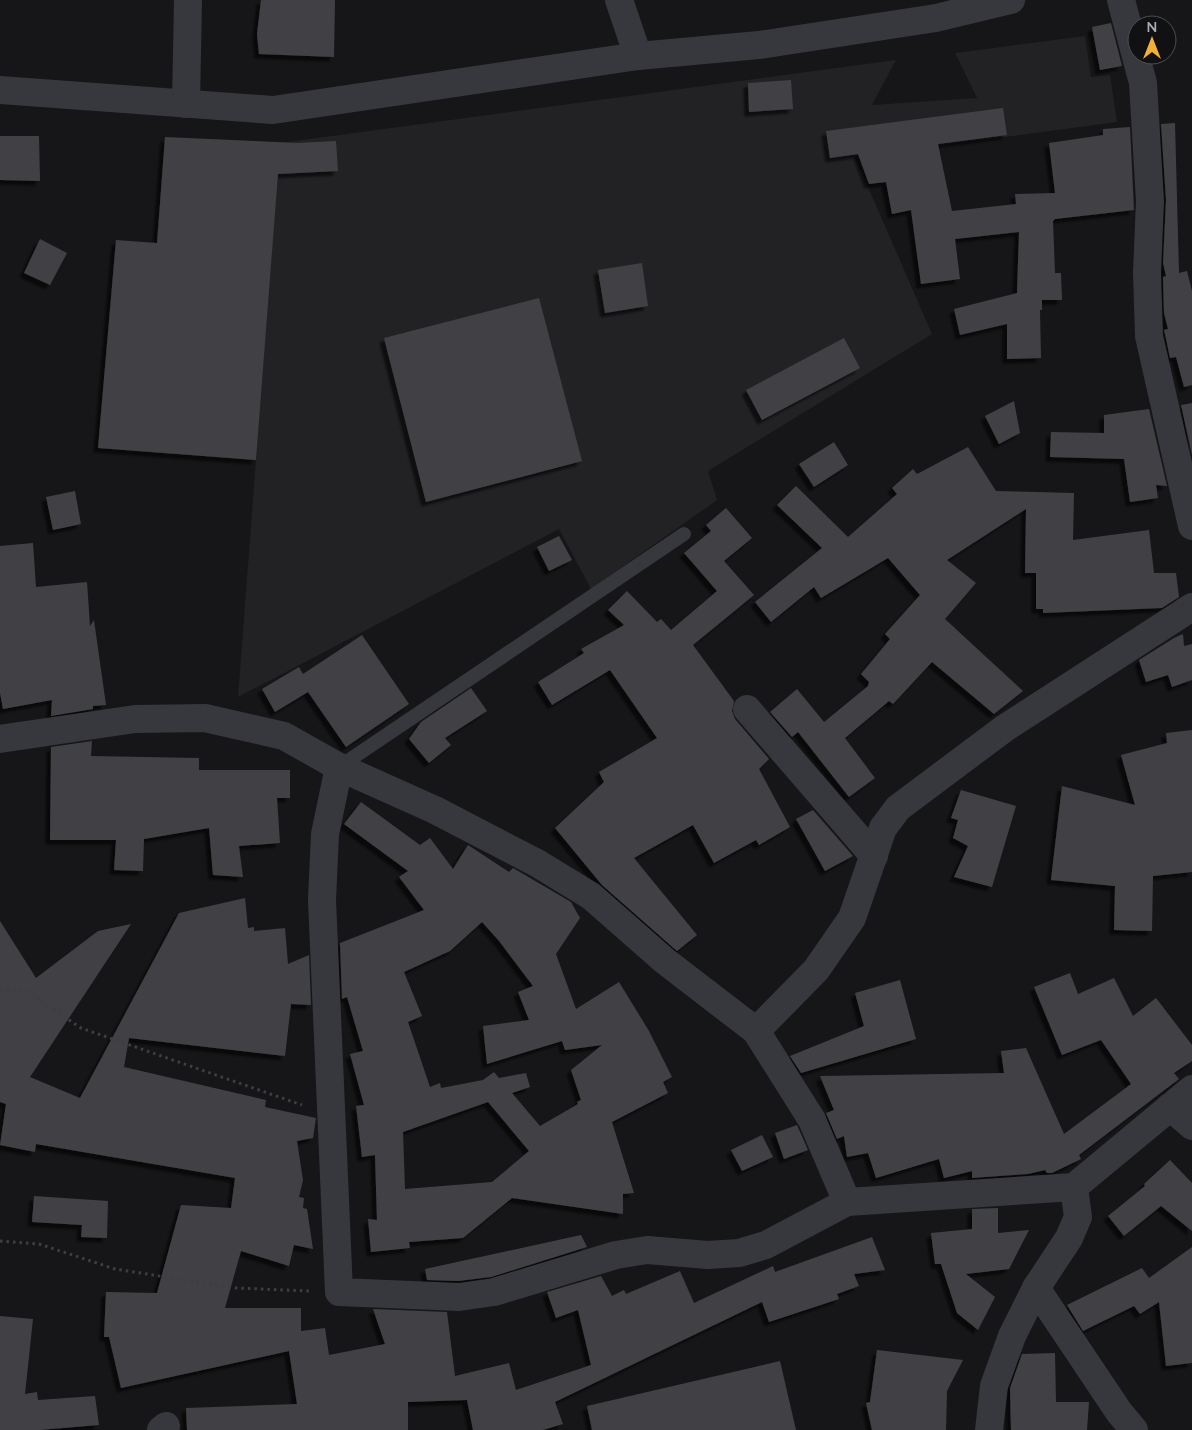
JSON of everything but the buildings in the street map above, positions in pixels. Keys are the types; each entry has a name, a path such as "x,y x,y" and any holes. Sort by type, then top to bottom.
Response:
{"street":[{"path":"186,104 188,0"},
{"path":"619,0 638,56"},
{"path":"0,90 273,110 638,56 759,45 936,9 1011,0"},
{"path":"1121,0 1143,83 1150,201 1147,273 1149,336 1192,526"},
{"path":"756,1031 816,970 852,918 884,828 898,808 1005,728 1192,607"},
{"path":"747,709 874,856"},
{"path":"0,739 134,719 205,718 284,736 339,768 436,810 537,863 591,896 665,961 756,1031 812,1120 847,1202"},
{"path":"339,768 325,834 322,900 339,1292 459,1297 494,1292 616,1255 647,1250 708,1255 739,1253 766,1245 847,1202 1074,1188 1192,1089"},
{"path":"1170,1107 1192,1126"},
{"path":"989,1430 994,1386 1012,1336 1036,1288 1069,1238 1078,1218 1074,1188"},
{"path":"1036,1288 1119,1412 1134,1430"}],"lane":[{"path":"339,768 684,534"}],"path":[{"path":"0,990 25,990 81,1028 330,1115"},
{"path":"0,1240 39,1244 115,1269 236,1288 339,1292"}],"shaded area":[{"path":"1085,36 1091,77 1110,75 1117,122 855,157 932,334 708,471 717,500 591,589 559,529 238,697 280,143 896,60 872,105 977,98 955,53"}]}
